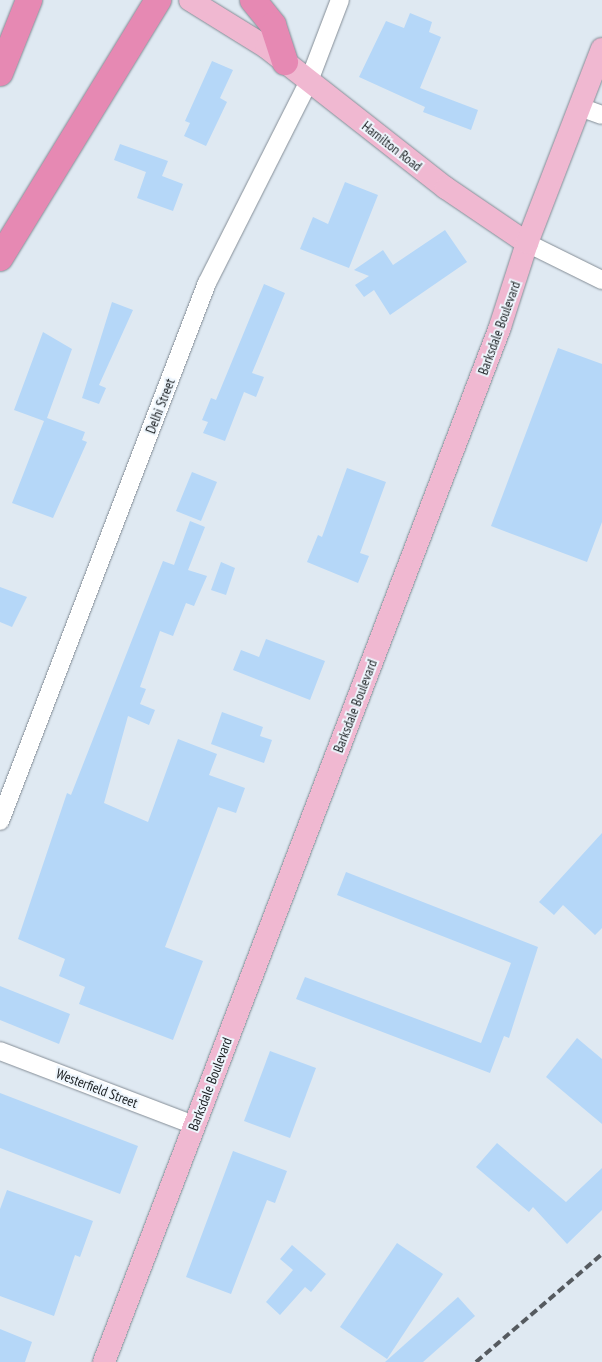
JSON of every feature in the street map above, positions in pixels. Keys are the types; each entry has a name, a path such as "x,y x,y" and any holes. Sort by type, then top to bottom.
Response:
{"highway":[{"path":"0,258 158,0"},
{"path":"253,0 273,25 285,62"},
{"path":"0,73 28,2"}],"main road":[{"name":"Hamilton Road","path":"190,0 285,62 446,188 527,243"},
{"name":"Barksdale Boulevard","path":"104,1362 500,327 527,243 602,49"}],"street":[{"name":"Delhi Street","path":"0,821 220,252 309,81 340,0"},
{"path":"580,106 602,115"},
{"name":"Hamilton Road","path":"527,243 602,280"},
{"name":"Westerfield Street","path":"0,1052 194,1125"}],"building":[{"path":"410,13 432,22 429,32 441,37 420,88 478,110 471,130 423,112 425,107 359,77 386,21 404,28"},
{"path":"212,61 233,70 220,98 227,102 206,146 184,136 190,123 185,121"},
{"path":"120,144 168,161 162,176 183,184 173,211 137,198 146,172 114,160"},
{"path":"345,182 378,195 349,268 300,249 313,217 328,224"},
{"path":"445,230 467,262 390,315 374,290 364,297 355,285 369,276 354,270 383,250 393,265"},
{"path":"264,284 285,293 252,373 264,377 256,397 244,392 225,441 203,433 208,422 202,420 211,398 216,400"},
{"path":"112,302 133,310 99,385 106,388 99,404 82,398"},
{"path":"43,332 72,349 47,418 85,432 82,440 87,442 53,518 12,503 44,421 14,410"},
{"path":"558,348 602,364 602,522 587,562 491,526"},
{"path":"347,468 386,482 360,553 369,556 358,583 307,562 318,535 322,537"},
{"path":"192,472 217,482 201,521 176,511"},
{"path":"190,521 205,527 188,570 207,576 194,606 186,603 173,636 160,631 140,687 146,689 140,704 155,710 149,725 128,716 104,803 148,822 178,739 217,754 209,775 245,788 236,813 218,807 165,947 203,961 173,1040 79,1004 85,987 59,976 65,959 18,939 67,793 71,795 163,561 174,565"},
{"path":"221,562 235,568 226,595 211,590"},
{"path":"0,587 27,597 12,627 0,622"},
{"path":"266,639 325,661 310,700 233,670 241,650 259,657"},
{"path":"222,712 263,727 260,736 272,740 264,763 211,744"},
{"path":"602,833 602,928 595,935 563,905 554,915 539,902"},
{"path":"346,872 538,947 509,1038 504,1036 490,1073 296,999 305,977 481,1043 511,963 337,895"},
{"path":"0,986 70,1014 59,1044 0,1020"},
{"path":"577,1038 602,1059 602,1124 546,1077"},
{"path":"270,1051 316,1068 290,1138 244,1121"},
{"path":"0,1093 138,1146 120,1194 0,1148"},
{"path":"497,1143 566,1202 602,1168 602,1210 567,1244 533,1207 529,1212 476,1167"},
{"path":"233,1151 287,1171 275,1203 267,1200 231,1294 186,1277"},
{"path":"7,1190 93,1221 80,1257 75,1255 54,1316 0,1296 0,1209"},
{"path":"397,1243 443,1274 387,1359 340,1327"},
{"path":"292,1245 326,1274 311,1292 305,1287 280,1315 266,1302 293,1270 280,1259"},
{"path":"458,1297 475,1316 423,1362 385,1362"},
{"path":"0,1329 32,1342 25,1362 0,1362"}],"railway":[{"path":"476,1362 602,1254"}]}
